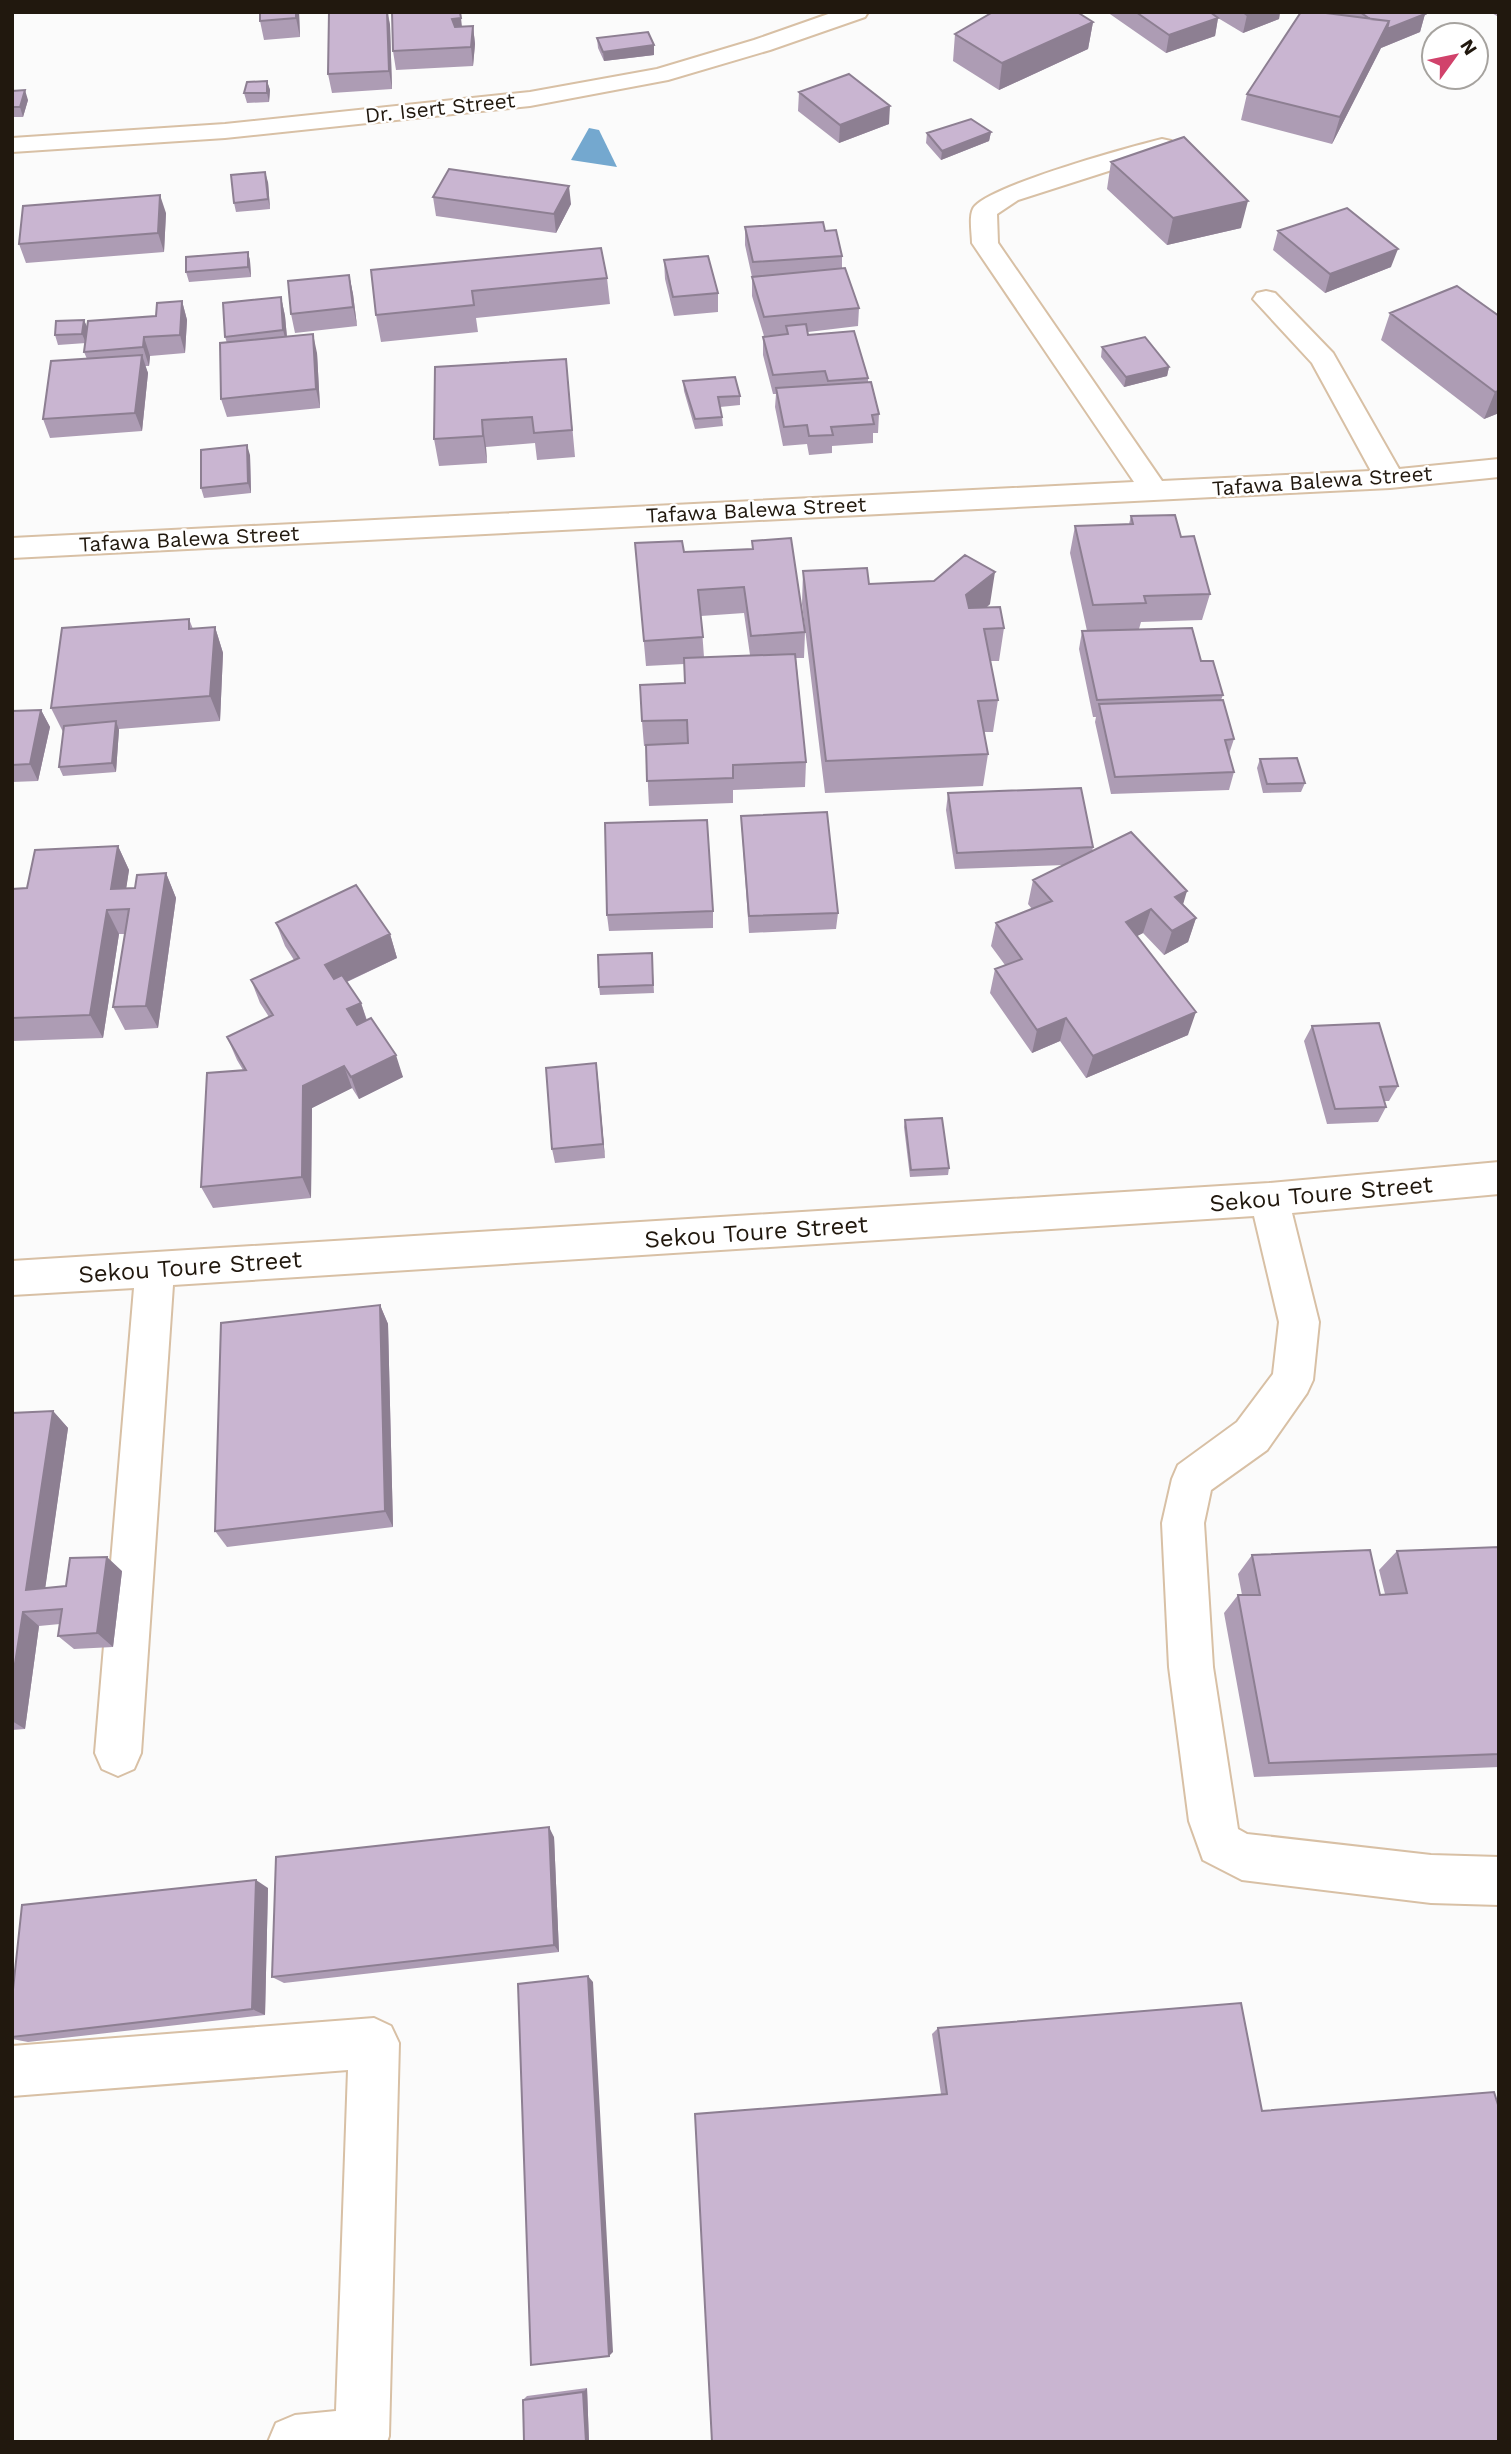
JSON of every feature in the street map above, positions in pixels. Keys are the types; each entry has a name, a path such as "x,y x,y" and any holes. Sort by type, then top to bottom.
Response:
{"street":[{"name":"Dr. Isert Street","path":"12,145 225,131 530,99 660,75 762,45 857,12"},
{"path":"1154,491 985,243 984,211 1009,195 1170,144"},
{"path":"1266,299 1323,359 1390,479"},
{"name":"Tafawa Balewa Street","path":"12,548 1390,479 1499,468"},
{"name":"Sekou Toure Street","path":"12,1278 1269,1199 1499,1178"},
{"path":"1269,1199 1300,1322 1293,1380 1252,1436 1193,1479 1183,1523 1191,1667 1212,1821 1219,1844 1242,1857 1431,1880 1499,1881"},
{"path":"118,1754 155,1269"},
{"path":"12,2071 374,2043 362,2436 295,2442"}],"water":[{"path":"589,128 599,130 617,167 571,160"}],"building":[{"path":"260,12 296,12 296,18 260,21"},
{"path":"329,12 387,12 389,71 328,74"},
{"path":"392,12 460,12 461,18 452,19 455,27 473,26 471,47 393,51"},
{"path":"993,12 1077,12 1093,22 1002,63 955,34"},
{"path":"1136,12 1210,12 1218,18 1169,35"},
{"path":"1301,12 1389,21 1340,117 1247,94"},
{"path":"1360,12 1425,14 1387,29 1389,21 1370,19"},
{"path":"648,32 654,45 603,52 597,38"},
{"path":"849,74 890,106 840,125 799,92"},
{"path":"267,81 267,93 244,93 247,82"},
{"path":"25,90 20,107 12,107 12,91"},
{"path":"971,119 991,132 942,151 927,133"},
{"path":"1184,137 1248,201 1173,218 1111,162"},
{"path":"449,169 569,186 554,214 433,197"},
{"path":"265,172 268,199 234,203 231,175"},
{"path":"160,195 158,233 19,244 23,206"},
{"path":"1347,208 1398,249 1330,274 1278,231"},
{"path":"823,222 825,231 836,230 842,256 753,262 745,227"},
{"path":"601,248 607,278 472,291 474,305 376,315 371,270"},
{"path":"248,252 248,267 186,272 186,257"},
{"path":"708,256 718,293 673,297 664,260"},
{"path":"845,268 859,308 764,317 752,277"},
{"path":"349,275 353,307 291,314 288,281"},
{"path":"1457,286 1499,316 1499,391 1495,392 1390,313"},
{"path":"281,297 283,330 225,337 223,303"},
{"path":"182,301 180,335 144,337 143,347 84,352 88,321 156,316 157,303"},
{"path":"84,320 82,334 55,335 56,321"},
{"path":"806,324 808,335 854,331 868,378 828,381 825,371 773,375 763,337 788,334 786,326"},
{"path":"313,334 316,389 221,399 220,343"},
{"path":"1145,337 1169,367 1126,377 1102,347"},
{"path":"142,355 135,413 43,419 51,361"},
{"path":"566,359 572,430 534,433 532,417 482,420 483,436 434,439 435,367"},
{"path":"735,377 740,396 718,397 722,417 695,419 683,381"},
{"path":"871,382 879,414 872,415 874,424 831,427 833,435 809,436 807,425 784,427 776,388"},
{"path":"247,445 248,483 201,488 201,450"},
{"path":"1175,515 1181,537 1194,536 1210,594 1144,596 1146,603 1093,605 1075,526 1133,524 1131,516"},
{"path":"791,538 805,632 751,636 744,587 698,590 703,637 644,641 635,543 682,541 684,552 753,549 752,541"},
{"path":"965,555 995,572 966,595 969,608 1000,607 1004,628 984,629 998,700 978,701 988,754 826,761 803,571 867,568 869,584 934,581"},
{"path":"189,619 189,629 215,627 210,696 51,708 62,628"},
{"path":"1192,628 1201,661 1213,661 1223,695 1097,700 1082,631"},
{"path":"795,654 806,762 733,765 733,778 647,781 646,745 688,743 687,720 642,721 640,685 685,683 684,658"},
{"path":"1223,700 1234,739 1225,740 1234,772 1115,777 1099,704"},
{"path":"41,710 30,764 12,765 12,711"},
{"path":"116,721 112,763 59,767 64,726"},
{"path":"1297,758 1305,783 1267,784 1260,759"},
{"path":"1081,788 1093,847 957,853 948,793"},
{"path":"827,812 838,913 749,916 741,816"},
{"path":"707,820 713,911 607,915 605,823"},
{"path":"1131,832 1187,891 1175,897 1196,918 1172,931 1151,909 1126,922 1196,1012 1093,1056 1066,1018 1037,1030 995,969 1022,959 996,923 1052,901 1033,880"},
{"path":"118,846 111,889 135,888 137,875 166,873 146,1006 113,1007 129,909 107,910 90,1015 12,1018 12,889 27,888 35,850"},
{"path":"356,885 390,934 325,965 334,979 342,975 361,1003 347,1009 357,1025 371,1018 396,1055 351,1077 344,1066 303,1086 302,1177 201,1187 207,1073 246,1070 227,1037 273,1015 251,980 299,958 276,923"},
{"path":"652,953 653,985 599,987 598,955"},
{"path":"1379,1023 1398,1086 1380,1087 1386,1107 1335,1109 1312,1026"},
{"path":"596,1063 603,1144 552,1149 546,1068"},
{"path":"942,1118 949,1168 911,1170 905,1120"},
{"path":"380,1305 385,1511 215,1531 221,1323"},
{"path":"53,1411 26,1590 66,1586 70,1558 107,1557 97,1633 58,1636 62,1609 23,1612 12,1683 12,1413"},
{"path":"1499,1547 1499,1754 1269,1763 1238,1595 1260,1595 1252,1555 1370,1550 1380,1595 1407,1593 1397,1551"},
{"path":"549,1827 554,1945 272,1977 276,1857"},
{"path":"256,1880 252,2009 12,2037 12,1999 22,1905"},
{"path":"588,1976 609,2356 531,2365 518,1984"},
{"path":"1241,2003 1262,2111 1494,2092 1499,2108 1499,2442 712,2442 695,2114 947,2094 938,2028"},
{"path":"583,2392 586,2442 524,2442 523,2400"}]}
